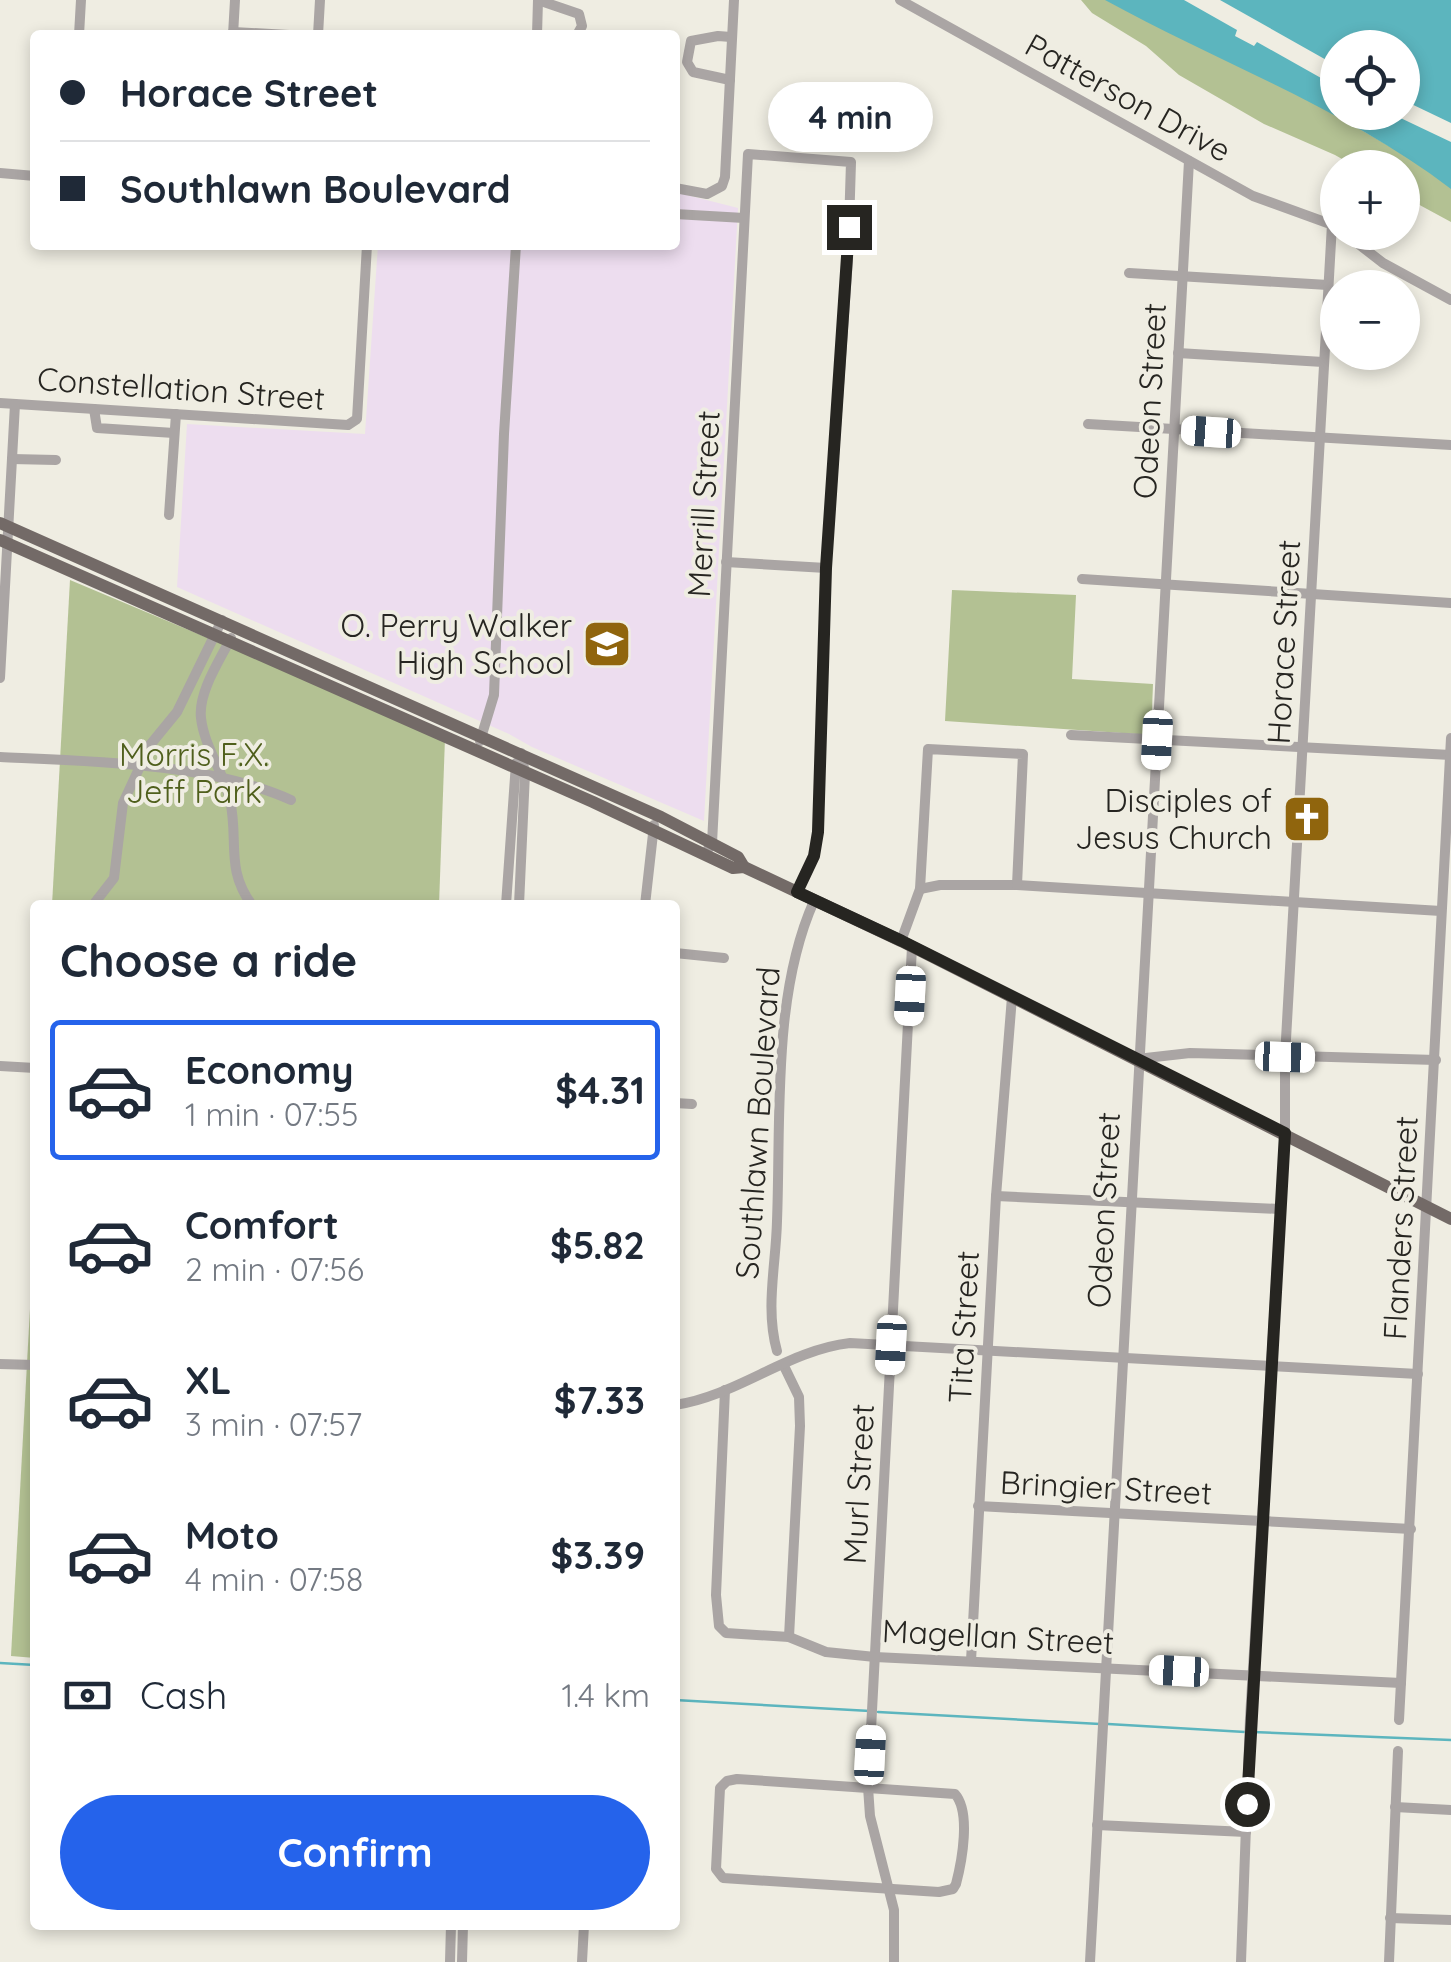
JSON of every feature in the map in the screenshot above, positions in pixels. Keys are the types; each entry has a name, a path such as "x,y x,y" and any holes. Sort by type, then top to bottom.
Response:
{"main road":[{"path":"4,525 521,753 708,848 738,857 744,867 907,944 1451,1219"},
{"path":"5,542 519,770 657,823"}],"street":[{"path":"79,30 81,0"},
{"path":"233,30 235,0"},
{"path":"318,30 320,0"},
{"path":"537,30 538,0 579,14 580,30"},
{"path":"680,189 707,194 722,186 725,176 734,0"},
{"name":"Patterson Drive","path":"900,0 1253,196 1320,222"},
{"path":"730,37 691,41 687,62 693,72 730,80"},
{"name":"Merrill Street","path":"708,848 748,154 851,162 826,568"},
{"name":"Odeon Street","path":"1090,1962 1188,160"},
{"path":"0,174 30,176"},
{"path":"680,214 744,218"},
{"name":"Constellation Street","path":"0,403 348,425 357,419 367,250"},
{"path":"474,750 494,695 516,250"},
{"name":"Patterson Drive","path":"1366,250 1451,300"},
{"path":"1129,273 1320,284"},
{"path":"1178,352 1320,362"},
{"name":"Horace Street","path":"1241,1962 1250,1718 1285,1133 1285,1057 1324,370"},
{"path":"0,678 4,525 15,404"},
{"path":"94,409 97,428 174,433"},
{"path":"169,515 176,414"},
{"path":"1088,424 1451,445"},
{"path":"12,459 56,460"},
{"path":"726,562 826,568 818,832 814,856 797,892"},
{"path":"1082,579 1451,603"},
{"path":"97,900 114,878 118,820 124,801 150,745 177,712 222,620"},
{"path":"237,628 202,701 201,719 232,811 234,871 248,900"},
{"path":"1071,735 1450,755"},
{"name":"Flanders Street","path":"1400,1720 1451,738"},
{"name":"Murl Street","path":"894,1962 894,1910 870,1816 868,1787 907,944 920,889 928,749 1023,754 1017,885"},
{"path":"506,900 521,753"},
{"path":"0,756 222,777 261,786 292,800"},
{"path":"519,770 519,900"},
{"path":"647,900 657,823"},
{"path":"920,889 940,885 1017,885 1441,910"},
{"name":"Southlawn Boulevard","path":"777,1351 770,1303 777,1230 785,1006 799,934 814,901"},
{"path":"680,954 724,958"},
{"name":"Tita Street","path":"971,1660 996,1196 1012,997"},
{"path":"1137,1059 1190,1053 1436,1060"},
{"path":"0,1066 30,1068"},
{"path":"680,1103 692,1104"},
{"path":"996,1196 1280,1209"},
{"path":"680,1404 699,1401 834,1345 1418,1374"},
{"path":"0,1364 30,1365"},
{"path":"784,1366 799,1397 800,1426 789,1637"},
{"name":"Magellan Street","path":"725,1390 716,1595 719,1626 726,1633 789,1637 826,1652 875,1656 1401,1683"},
{"name":"Bringier Street","path":"978,1506 1411,1530"},
{"path":"1389,1962 1398,1752"},
{"path":"734,1779 868,1787 950,1792 958,1796 962,1816 959,1872 953,1889 939,1892 743,1882 719,1876 716,1837 720,1788 734,1779"},
{"path":"1395,1806 1451,1810"},
{"path":"1097,1824 1246,1832"},
{"path":"1390,1918 1451,1920"},
{"path":"450,1962 451,1930"},
{"path":"462,1962 464,1930"},
{"path":"582,1962 584,1930"}],"shaded area":[{"path":"680,193 738,208 704,821 177,587 187,424 365,434 378,250 680,250"}],"green space":[{"path":"1081,0 1137,0 1320,106 1320,130 1361,130 1396,150 1324,150 1264,124 1179,75 1146,46 1092,13"},
{"path":"1420,164 1451,182 1451,222 1420,205"},
{"name":"Morris F.X. Jeff Park","path":"70,580 445,738 439,900 52,900"},
{"path":"952,590 1076,595 1072,679 1153,684 1151,735 945,721"},
{"path":"30,1308 30,1658 11,1656"}],"water":[{"path":"1105,0 1451,0 1451,189 1420,167 1420,150 1393,150 1360,130 1420,130 1420,30 1320,30 1320,108"}],"pier":[{"path":"1184,0 1220,0 1320,56 1320,77 1257,42 1254,46 1235,36 1237,30"},
{"path":"1420,108 1451,123 1451,142 1420,127"}],"waterway":[{"path":"0,1663 30,1665"},
{"path":"680,1700 870,1711"},
{"path":"878,1712 1100,1724"},
{"path":"1108,1724 1245,1732"},
{"path":"1253,1732 1451,1740"}],"place":[{"name":"O. Perry Walker High School","path":"607,644"},
{"name":"Disciples of Jesus Church","path":"1307,819"}],"route":[{"path":"849,227 826,568 818,832 814,856 797,892 1285,1133 1247,1804"}]}
